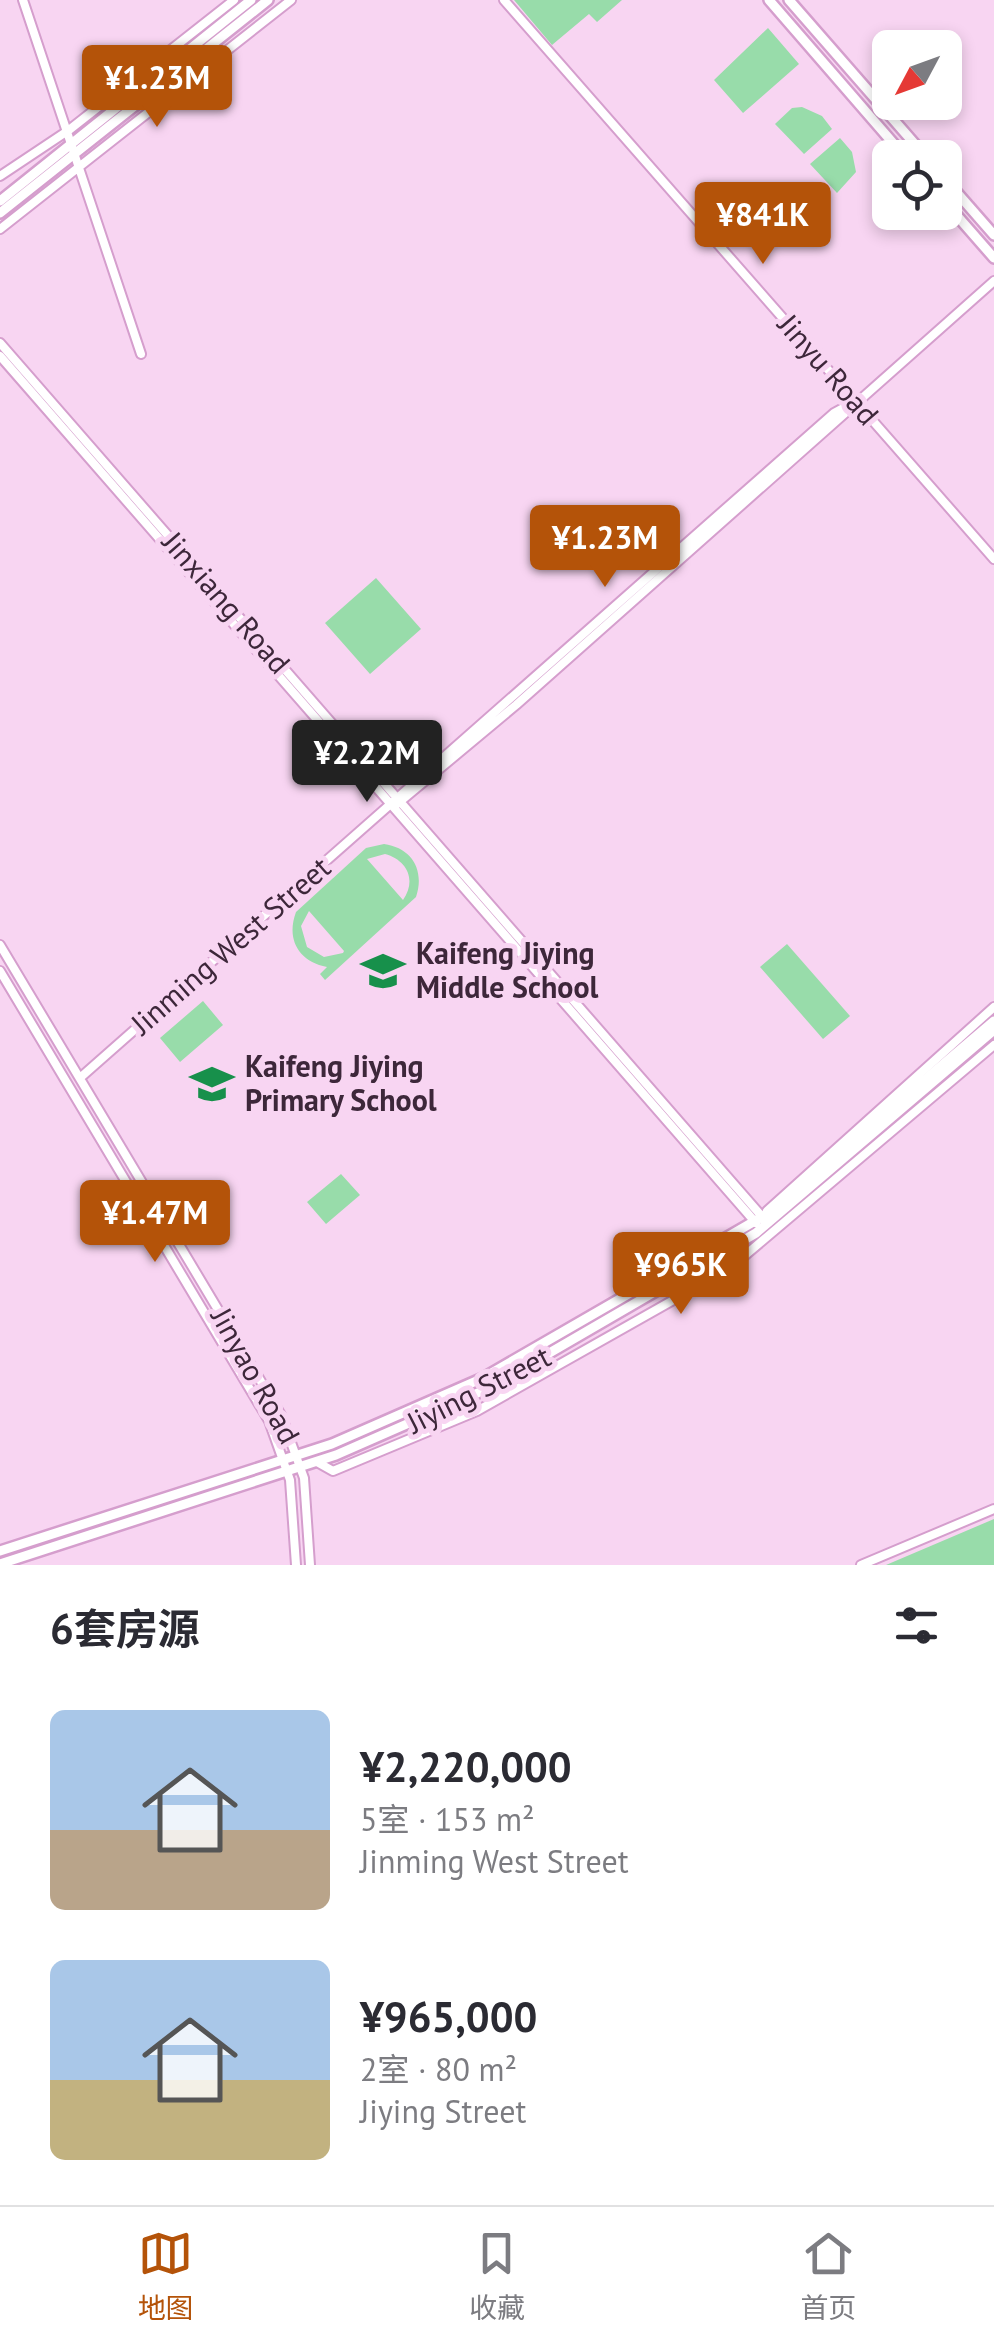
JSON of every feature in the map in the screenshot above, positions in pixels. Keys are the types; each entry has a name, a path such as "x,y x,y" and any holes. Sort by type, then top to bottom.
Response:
{"main road":[{"path":"0,214 251,0"},
{"path":"0,201 268,0"},
{"path":"769,0 890,140"},
{"path":"789,0 910,140"},
{"path":"962,198 994,235"},
{"path":"962,221 994,258"},
{"name":"Jiying Street","path":"0,1551 298,1455 459,1390 761,1223 994,1020"},
{"name":"Jiying Street","path":"0,1564 316,1462 465,1402 717,1260 994,1030"}],"street":[{"path":"22,0 142,354"},
{"path":"0,176 69,130 234,0"},
{"path":"0,229 291,0"},
{"name":"Jinyu Road","path":"504,0 994,560"},
{"name":"Jinming West Street","path":"81,1077 994,280"},
{"name":"Jinxiang Road","path":"0,343 395,803"},
{"name":"Jinxiang Road","path":"0,356 761,1223"},
{"name":"Jinyao Road","path":"0,945 274,1402 301,1467 310,1565"},
{"name":"Jinyao Road","path":"0,971 262,1409 288,1471 296,1565"},
{"path":"761,1223 782,1192 994,1006"},
{"path":"316,1462 333,1471 477,1411 730,1268 994,1045"},
{"path":"861,1565 994,1509"}],"green space":[{"path":"514,0 622,0 597,22 589,14 552,45"},
{"path":"768,28 799,64 743,113 714,80"},
{"path":"802,107 822,116 832,129 804,154 775,124 792,108"},
{"path":"840,138 852,152 856,172 837,193 810,164"},
{"path":"376,578 421,629 370,674 325,623"},
{"path":"384,844 409,855 419,878 416,897 325,980 320,974 327,967 309,960 294,940 296,912 366,848","holes":["385,854 399,861 408,872 409,885 403,900 367,859","309,911 344,951 343,953 324,957 307,947 301,926"]},
{"path":"787,944 850,1016 823,1039 760,967"},
{"path":"203,1001 223,1025 180,1062 160,1038"},
{"path":"341,1174 360,1195 326,1224 307,1202"},
{"path":"994,1519 994,1565 886,1565"}],"place":[{"name":"Kaifeng Jiying Middle School","path":"383,971"},
{"name":"Kaifeng Jiying Primary School","path":"212,1084"}]}
